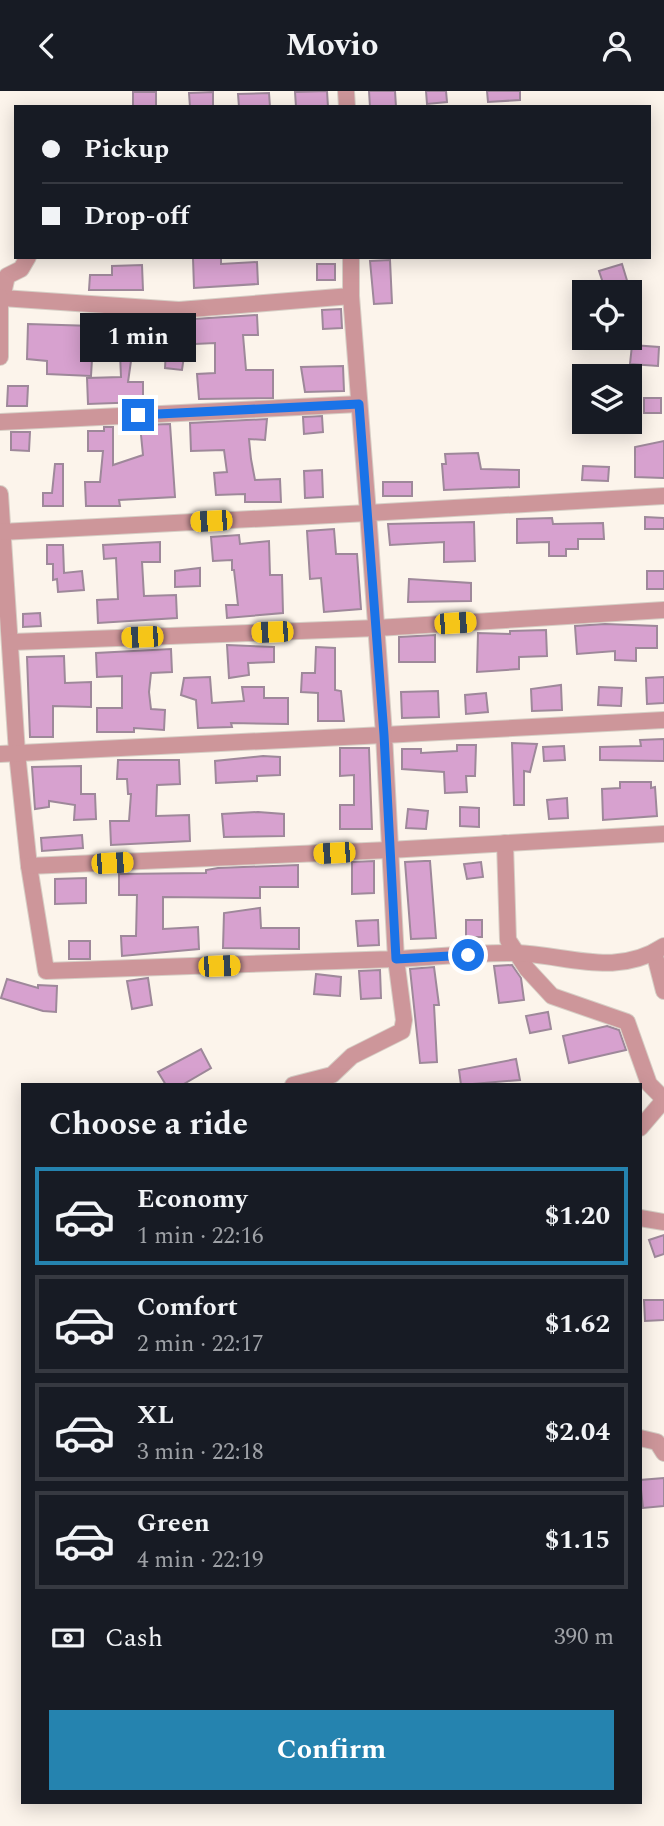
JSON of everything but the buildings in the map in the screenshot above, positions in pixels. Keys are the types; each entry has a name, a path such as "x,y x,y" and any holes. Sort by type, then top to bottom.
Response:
{"street":[{"path":"0,357 1,297 7,276 21,269 27,259"},
{"path":"301,1083 332,1075 352,1056 402,1031 404,1020 396,959 384,735 351,296 351,259"},
{"path":"1,297 179,310 351,296"},
{"path":"0,422 359,404"},
{"path":"0,494 12,642 17,754 29,866 46,971 516,953 609,965 659,949 664,991"},
{"path":"1,532 664,496"},
{"path":"12,642 377,628 664,610"},
{"path":"0,754 664,720"},
{"path":"29,866 389,850 664,834"},
{"path":"505,843 508,940 552,996 627,1022 649,1084 664,1099 642,1126"},
{"path":"642,1218 664,1223"},
{"path":"642,1438 657,1442 664,1454"}],"route":[{"path":"138,415 359,404 384,735 396,959 468,955"}]}
